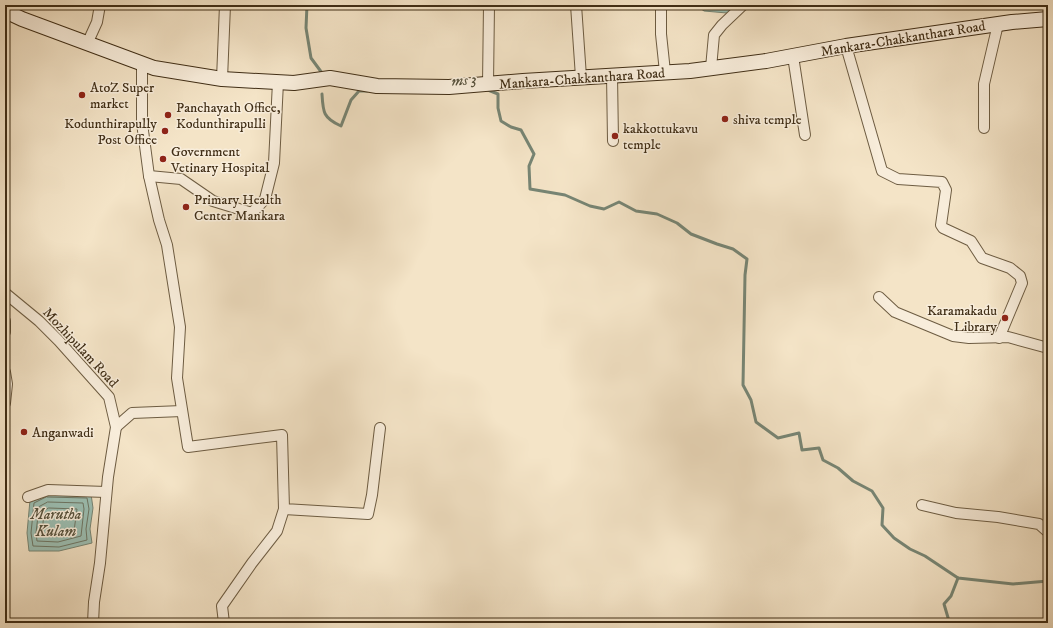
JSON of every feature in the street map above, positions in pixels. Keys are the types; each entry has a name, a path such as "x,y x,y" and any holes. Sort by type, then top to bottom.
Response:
{"main road":[{"name":"Mankara-Chakkanthara Road","path":"5,11 22,19 154,68 222,79 294,84 330,78 377,86 449,87 711,68 766,61 846,46 998,24 1048,19"}],"street":[{"path":"88,44 97,22 100,5"},
{"path":"222,79 225,5"},
{"path":"488,84 489,5"},
{"path":"576,5 581,77"},
{"path":"661,5 665,72"},
{"path":"711,68 714,36 722,25 743,5"},
{"path":"984,128 984,84 998,24"},
{"path":"846,46 882,171 898,179 942,182 946,190 941,224 943,228 972,241 982,258 1010,268 1020,276 1022,283 999,338"},
{"path":"793,56 805,135"},
{"path":"142,64 142,123 149,176 159,220 168,245 180,327 177,378 188,447 282,435 284,509 277,531 252,563 222,606 224,623"},
{"path":"612,75 613,141"},
{"path":"149,176 181,179 213,201 252,212 265,199 274,163 278,82"},
{"name":"Mozhipulam Road","path":"5,293 39,321 109,397 116,427 106,492 93,623"},
{"path":"880,297 895,312 953,336 969,338 1008,337 1048,348"},
{"path":"5,321 5,332"},
{"path":"5,372 7,384 5,403"},
{"path":"116,427 132,413 182,411"},
{"path":"284,509 368,514 372,495 380,428"},
{"path":"28,497 48,490 106,492"},
{"path":"922,505 956,513 998,517 1040,524 1048,532"}],"water":[{"path":"696,5 735,5 727,13 704,11"},
{"name":"Marutha Kulam","path":"46,493 91,494 93,508 90,529 92,543 59,551 29,551 27,533 30,500"}],"waterway":[{"path":"307,5 306,28 311,58 322,73 322,76"},
{"path":"488,90 498,94 498,108 501,121 511,127 521,130 534,154 529,166 530,189 565,195 590,206 604,209 619,202 636,211 657,214 677,223 691,234 733,249 747,259 745,275 743,385 751,400 756,422 778,438 799,433 802,450 819,448 823,460 838,468 853,481 872,491 883,508 882,525 894,538 958,578 1013,584 1048,581"},
{"name":"ms 3","path":"322,94 325,114 341,126 351,100 359,91 367,91"},
{"path":"946,623 949,621 944,604 951,596 958,578"}],"place":[{"name":"AtoZ Super market","path":"82,95"},
{"name":"Panchayath Office, Kodunthirapulli","path":"168,115"},
{"name":"shiva temple","path":"725,119"},
{"name":"Kodunthirapully Post Office","path":"165,131"},
{"name":"kakkottukavu temple","path":"615,136"},
{"name":"Government Vetinary Hospital","path":"163,159"},
{"name":"Primary Health Center Mankara","path":"186,207"},
{"name":"Karamakadu Library","path":"1005,318"},
{"name":"Anganwadi","path":"24,432"}]}
